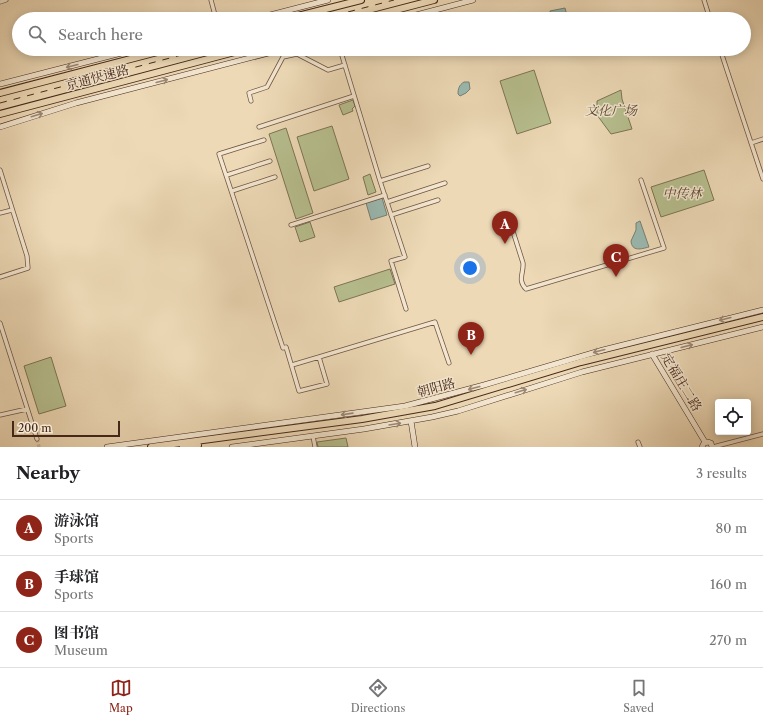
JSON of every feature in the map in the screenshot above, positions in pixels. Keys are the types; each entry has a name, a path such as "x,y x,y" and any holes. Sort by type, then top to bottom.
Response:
{"highway":[{"path":"314,12 361,0"},
{"path":"388,12 434,0"},
{"name":"京通快速路","path":"0,92 142,56"},
{"name":"京通快速路","path":"0,114 219,56"},
{"path":"0,118 49,101"},
{"name":"朝阳路","path":"151,447 368,418 435,406 581,362 763,317"},
{"name":"朝阳路","path":"183,447 269,431 399,417 436,409 590,364 763,321"}],"street":[{"path":"0,2 6,0"},
{"path":"211,0 214,12"},
{"path":"281,12 328,0"},
{"path":"428,12 473,0"},
{"path":"704,0 708,12"},
{"path":"0,84 110,56"},
{"path":"0,127 76,103 257,56"},
{"path":"251,101 248,93 267,87 283,57 288,56"},
{"path":"301,56 328,70 345,65"},
{"path":"342,56 405,257 391,262 406,309"},
{"path":"722,56 763,179"},
{"path":"260,127 354,96"},
{"path":"751,143 763,139"},
{"path":"264,140 219,154 283,348 286,347 300,391 327,384 319,357"},
{"path":"227,175 270,161"},
{"path":"380,181 428,166"},
{"path":"0,170 27,256 28,268 0,277"},
{"path":"232,191 275,177"},
{"path":"510,222 523,263 520,277 524,289 664,248 641,180"},
{"path":"387,202 444,183"},
{"path":"292,225 385,195"},
{"path":"391,215 438,200"},
{"path":"0,213 12,210"},
{"name":"朝阳路","path":"108,447 269,431 397,408 484,386 603,350 763,310"},
{"path":"292,365 435,322 449,363"},
{"path":"0,323 37,439"},
{"path":"232,447 411,421 458,411 582,372 763,327"},
{"name":"定福庄二路","path":"652,354 703,445 709,442 713,447"},
{"path":"0,415 27,409"},
{"path":"411,421 415,447"},
{"path":"269,431 271,442"},
{"path":"713,447 763,434"},
{"path":"314,436 315,447"},
{"path":"638,442 640,447"}],"green space":[{"path":"534,70 551,123 517,134 500,81"},
{"name":"文化广场","path":"621,90 622,99 632,129 611,134 597,115 597,101"},
{"path":"353,100 355,106 352,109 353,111 343,115 339,105"},
{"path":"332,126 349,179 314,191 297,137"},
{"path":"286,128 313,213 296,219 269,134"},
{"name":"中传林","path":"704,170 714,200 661,217 651,187"},
{"path":"370,174 376,192 368,195 363,177"},
{"path":"310,222 315,237 300,242 295,227"},
{"path":"390,269 395,284 339,302 334,287"},
{"path":"51,357 66,406 39,414 24,366"},
{"path":"346,438 348,447 318,447 317,442"}],"water":[{"path":"565,8 566,12 550,12"},
{"path":"464,82 469,82 470,89 460,96 458,94 459,89 461,84"},
{"path":"382,198 387,215 371,220 366,203"},
{"path":"640,221 649,247 637,249 633,247 631,241 636,230 636,223"}],"tunnel":[{"path":"37,439 39,447"}],"railway":[{"path":"348,12 394,0"},
{"path":"0,103 178,56"}],"place":[{"name":"游泳馆","path":"505,244"},
{"name":"图书馆","path":"616,277"},
{"name":"手球馆","path":"471,355"}]}
